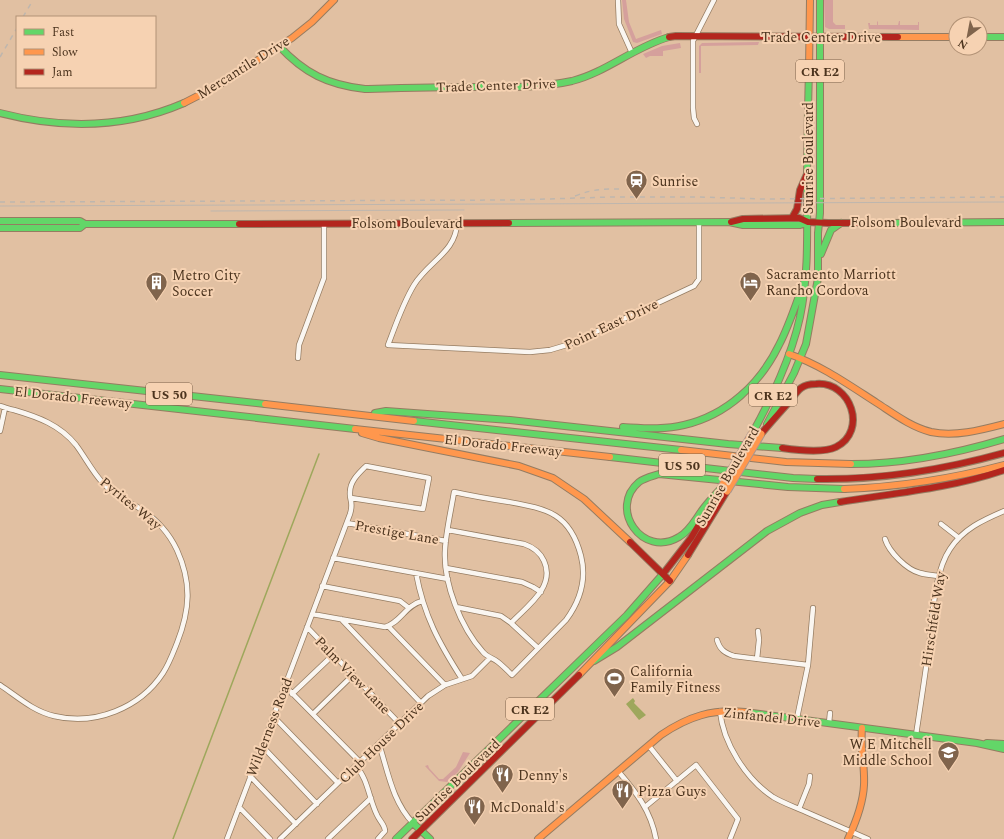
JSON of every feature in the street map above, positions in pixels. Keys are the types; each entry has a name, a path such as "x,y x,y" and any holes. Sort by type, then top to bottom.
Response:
{"main road":[{"name":"Mercantile Drive","path":"0,113 29,121 72,125 98,124 132,119 169,108 205,93 279,46 304,29 334,0"},
{"name":"Sunrise Boulevard","path":"412,839 594,661 670,581 697,542 786,367 800,317 806,277 808,222 807,174 810,0"},
{"name":"Sunrise Boulevard","path":"396,839 627,615 663,575 724,490 761,434 778,405 801,358 806,344 818,278 820,0"},
{"name":"Trade Center Drive","path":"279,46 294,62 317,78 338,85 366,89 521,87 554,84 597,72 632,53 665,38 676,36 948,37"},
{"path":"988,37 1004,37"},
{"path":"792,218 798,209 799,193 807,174"},
{"name":"Folsom Boulevard","path":"730,222 743,218 799,218 808,222"},
{"name":"Folsom Boulevard","path":"0,221 80,221 85,224 730,222 743,225 800,225 808,222 1004,222"},
{"path":"819,258 831,230 841,223"},
{"name":"Folsom Boulevard","path":"0,228 80,228 85,224"},
{"path":"566,426 654,428 683,425 709,417 731,405 750,389 766,368 776,351 806,277"},
{"path":"789,354 801,358 832,374 902,419 931,432 957,434 983,430 1004,424"},
{"name":"El Dorado Freeway","path":"0,375 786,462 842,464 889,462 917,459 985,445 1004,439"},
{"path":"366,415 386,411 510,420 728,444 800,450 823,450 836,447 845,440 853,424 852,408 844,394 834,387 823,384 812,384 801,388 761,434"},
{"name":"El Dorado Freeway","path":"0,389 334,425 359,430 793,478 842,479 890,476 939,469 1004,453"},
{"path":"359,430 379,438 519,466 553,478 584,499 670,581"},
{"path":"724,490 679,537 669,541 658,542 643,538 633,530 629,521 626,507 631,490 640,480 658,474 788,487 841,490 897,487 945,479 1004,465"},
{"path":"594,661 617,646 767,531 792,516 805,510 837,502 940,488 963,483 1004,470"},
{"name":"Zinfandel Drive","path":"538,839 669,730 682,721 698,715 733,710 977,743 1004,749"},
{"path":"850,836 860,809 864,785 861,752 862,728"},
{"name":"Zinfandel Drive","path":"977,743 1004,744"},
{"path":"413,823 430,839"}],"street":[{"path":"618,0 619,24 632,53"},
{"path":"696,124 693,108 693,44 695,36 714,0"},
{"name":"Point East Drive","path":"458,223 453,242 447,250 421,275 410,291 388,345 530,352 550,350 570,344 694,286 699,279 699,223"},
{"path":"298,358 299,345 324,278 324,224"},
{"name":"Pyrites Way","path":"0,406 44,420 65,434 76,446 92,470 104,484 117,496 148,514 163,528 174,544 182,560 187,581 188,599 184,625 170,661 163,673 136,701 120,710 90,718 71,719 56,716 40,711 24,703 0,684"},
{"path":"0,431 5,408"},
{"name":"Wilderness Road","path":"227,838 352,509 350,491 355,476 366,466 429,478 423,509 351,498"},
{"path":"454,492 544,509 559,518 570,531 576,542 582,560 583,574 580,594 574,607 566,620 512,675 498,662 484,653 470,634 456,607 446,568 446,541 454,492"},
{"name":"Hirschfeld Way","path":"916,735 939,576 946,556 949,549 959,538 979,522 1004,511"},
{"name":"Prestige Lane","path":"347,523 446,541"},
{"path":"941,524 959,538"},
{"path":"448,530 524,544 532,547 541,556 546,566 547,578 541,592 511,623"},
{"path":"885,539 889,548 904,564 911,569 921,574 939,576"},
{"path":"333,558 448,579"},
{"path":"446,568 522,582 541,592"},
{"path":"416,573 422,600 436,636 462,679"},
{"path":"322,586 400,600 409,608"},
{"path":"312,614 382,627 388,626 414,603 422,600"},
{"path":"456,607 501,616 511,623 538,648"},
{"path":"797,718 808,666 813,608"},
{"path":"341,619 421,703"},
{"path":"388,626 446,685"},
{"name":"Palm View Lane","path":"307,627 399,723"},
{"path":"757,659 759,640 758,631"},
{"path":"717,640 721,649 734,656 808,666"},
{"path":"292,694 333,655"},
{"name":"Club House Drive","path":"280,839 399,723 432,693 446,685 472,676 490,658"},
{"path":"313,714 353,676"},
{"path":"285,686 360,762"},
{"path":"720,711 721,723 726,739 734,753 749,768 756,782 766,792 782,802 799,809 850,836 868,839"},
{"path":"829,723 830,713"},
{"path":"273,716 338,783"},
{"path":"378,744 395,796 403,811 413,823"},
{"path":"262,746 317,804"},
{"path":"649,746 677,781"},
{"path":"645,807 696,765 738,819 730,839"},
{"path":"356,766 363,774 377,816 385,830 378,839"},
{"path":"618,772 634,790 645,807 652,822 656,839"},
{"path":"250,776 296,824"},
{"path":"799,809 809,784 810,776"},
{"path":"328,839 370,798"},
{"path":"239,807 270,839"}],"shaded area":[{"path":"622,0 626,0 629,22 636,39 661,30 662,34 637,43 633,42 624,19"},
{"path":"824,0 833,0 833,22 836,25 845,25 845,29 829,29 825,27"},
{"path":"878,21 878,25 898,25 900,21 900,25 918,25 919,22 919,30 869,29 868,23 870,23 870,25 877,25"},
{"path":"759,42 758,45 701,46 701,73 699,73 699,46 702,43"},
{"path":"680,43 681,48 663,51 663,56 650,56 646,58 643,54 662,46"},
{"path":"633,698 635,701 634,703 646,715 639,720 626,704"},
{"path":"463,752 470,753 458,772 447,782 439,781 425,766 428,765 439,779 443,779 456,767"}],"waterway":[{"path":"173,839 319,454"}],"tram line":[{"path":"0,206 1004,202"},
{"path":"211,211 464,210"}],"railway":[{"path":"24,16 33,0"},
{"path":"0,57 16,30"},
{"path":"575,196 598,190 621,189"},
{"path":"0,202 516,200 610,197 764,199 1004,197"}],"traffic: fast":[{"path":"767,424 794,373 806,344 818,278 818,233 820,213 820,0"},
{"path":"279,46 298,64 307,70 328,81 352,87 365,89 511,87 548,85 585,77 656,41 669,37"},
{"path":"988,37 1004,37"},
{"path":"752,434 774,392 792,347 803,301 807,252 809,69"},
{"path":"0,113 46,122 93,124 139,118 161,112 184,103"},
{"path":"0,221 80,221 85,224"},
{"path":"509,223 729,222 743,225 800,225 808,222"},
{"path":"892,223 1004,222"},
{"path":"821,254 831,230 841,223"},
{"path":"0,228 80,228 85,224 239,224"},
{"path":"623,427 676,427 700,420 728,406 752,385 771,359 787,329 806,277"},
{"path":"0,375 265,404"},
{"path":"0,389 355,429"},
{"path":"375,413 386,411 510,420 728,444 782,448"},
{"path":"414,421 681,450"},
{"path":"851,464 890,462 947,454 1004,439"},
{"path":"610,457 793,478 817,479"},
{"path":"721,488 683,534 665,542 653,541 642,536 634,528 628,517 627,505 630,493 639,482 659,474 788,487 844,489"},
{"path":"594,661 617,647 767,531 800,513 822,505 840,502"},
{"path":"396,839 627,615 663,574"},
{"path":"745,712 977,743 1004,749"},
{"path":"987,743 1004,744"},
{"path":"413,823 430,839"}],"traffic: slow":[{"path":"184,103 219,85 292,38 312,22 334,0"},
{"path":"809,69 810,0"},
{"path":"898,37 948,37"},
{"path":"789,354 824,370 903,420 924,430 949,434 1004,424"},
{"path":"265,404 414,421"},
{"path":"355,429 610,457"},
{"path":"362,433 379,438 519,466 553,478 584,499 630,542"},
{"path":"721,488 752,434"},
{"path":"727,491 761,434"},
{"path":"681,450 786,462 851,464"},
{"path":"844,489 925,482 1004,465"},
{"path":"579,675 670,581 688,555"},
{"path":"538,839 671,728 701,715 733,711 745,712"},
{"path":"848,839 859,813 863,792 864,778 862,728"}],"traffic: jam":[{"path":"669,37 898,37"},
{"path":"792,218 797,209 800,190 807,174"},
{"path":"731,222 743,219 799,218 808,222 892,223"},
{"path":"239,224 509,223"},
{"path":"761,434 804,386 814,384 828,385 838,390 846,398 851,408 853,419 851,430 846,440 836,447 824,450 782,448"},
{"path":"817,479 864,478 911,473 1004,453"},
{"path":"840,502 944,486 1004,470"},
{"path":"688,555 727,491"},
{"path":"663,574 691,538 714,499"},
{"path":"630,542 670,581"},
{"path":"412,839 579,675"}],"place":[{"name":"Sunrise","path":"636,200"},
{"name":"Metro City Soccer","path":"157,302"},
{"name":"Sacramento Marriott Rancho Cordova","path":"751,302"},
{"name":"California Family Fitness","path":"615,698"},
{"name":"W E Mitchell Middle School","path":"948,772"},
{"name":"Denny's","path":"503,794"},
{"name":"Pizza Guys","path":"623,810"},
{"name":"McDonald's","path":"474,826"}]}
